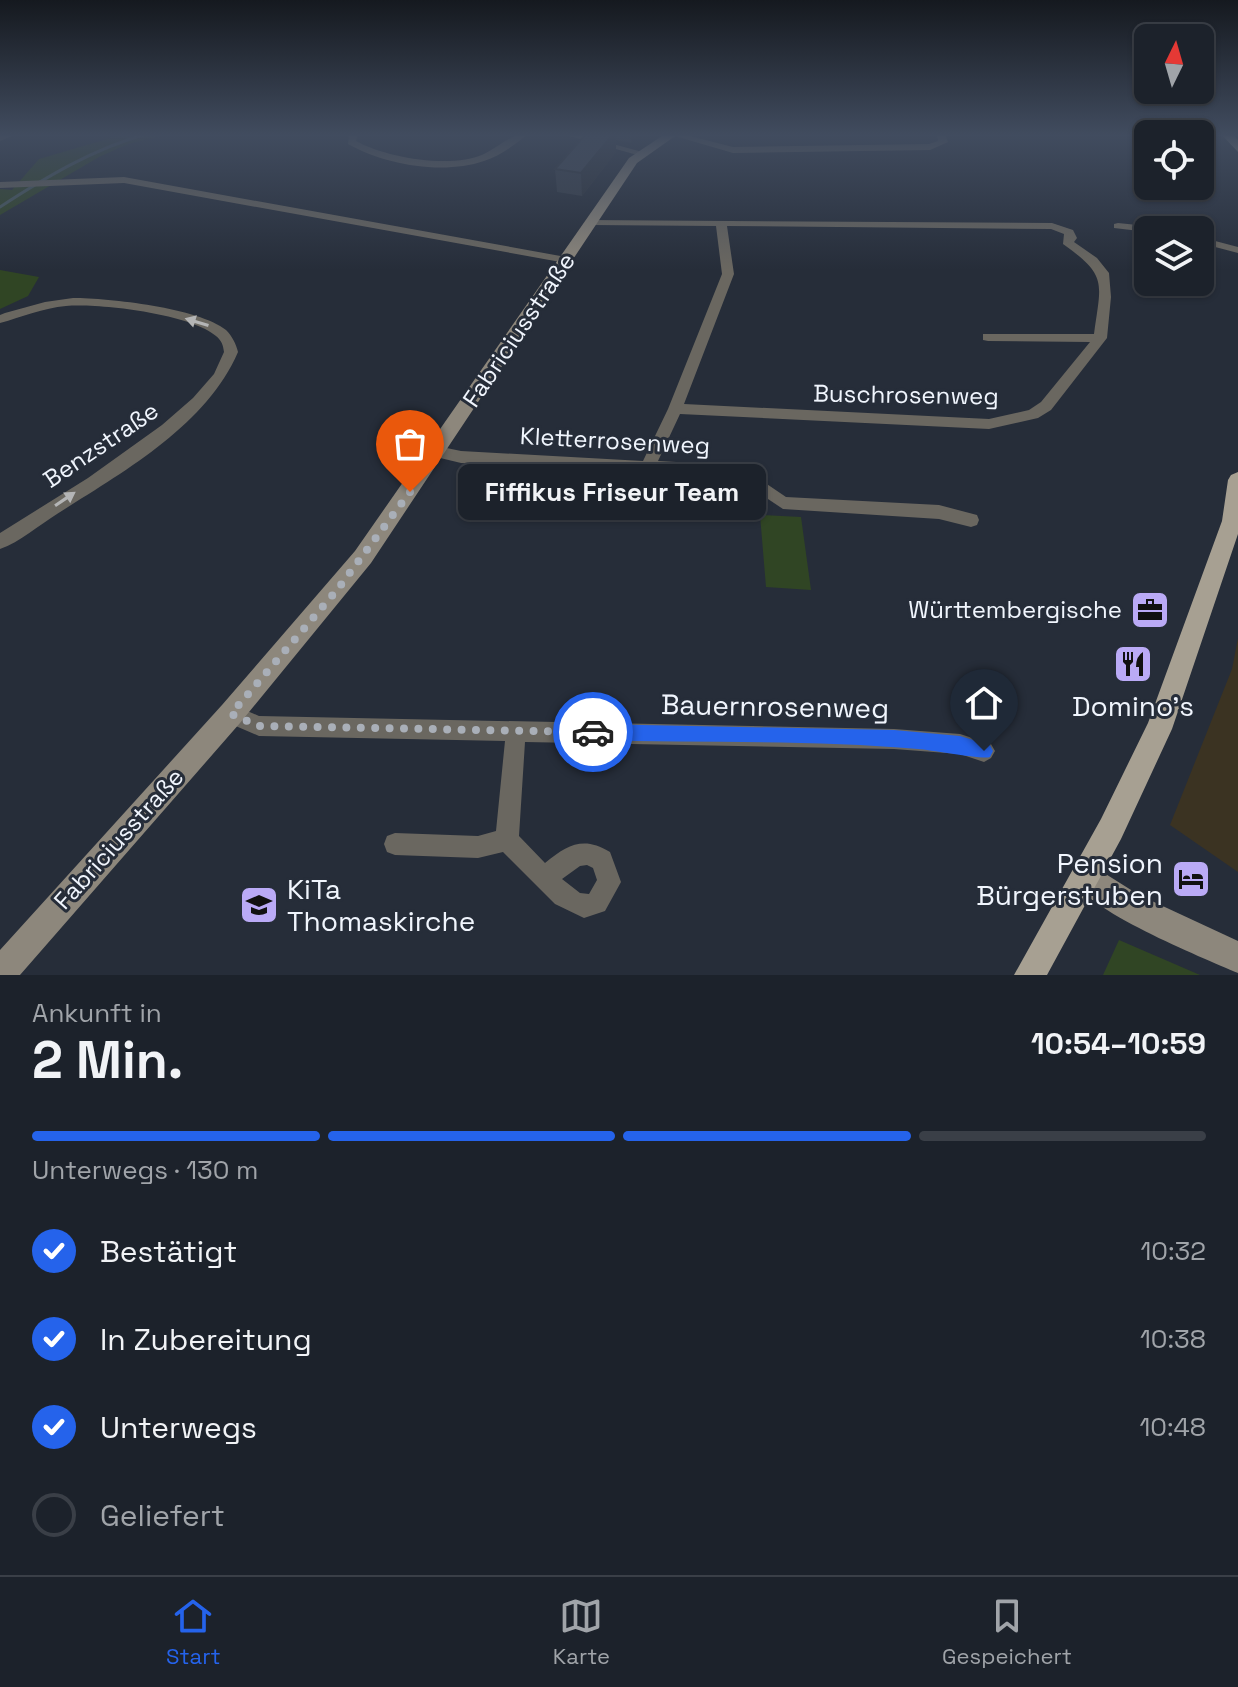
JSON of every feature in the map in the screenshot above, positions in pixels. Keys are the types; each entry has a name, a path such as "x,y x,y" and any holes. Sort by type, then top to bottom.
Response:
{"main road":[{"path":"1030,975 1085,876 1159,729 1232,521 1238,480"}],"street":[{"path":"0,185 124,180 566,260"},
{"name":"Fabriciusstraße","path":"0,974 231,714 345,579 437,452 622,180"},
{"path":"591,222 1022,225 1061,228 1071,235 1067,242 1093,260 1103,273 1105,297 1100,338 988,337"},
{"path":"649,465 675,409 728,274 721,225"},
{"path":"1118,226 1134,228"},
{"path":"1214,244 1238,250"},
{"name":"Benzstraße","path":"0,319 40,306 76,301 99,302 197,321 215,328 229,342 229,358 220,379 178,423 0,542"},
{"name":"Buschrosenweg","path":"675,409 989,424 1033,414 1046,406 1100,338"},
{"name":"Kletterrosenweg","path":"437,452 461,457 649,465 743,474 783,503 939,512 971,520"},
{"name":"Bauernrosenweg","path":"231,714 259,726 894,739 960,744 984,751"},
{"path":"516,730 507,840 545,878"},
{"path":"395,844 478,847 507,840"},
{"path":"1085,876 1128,906 1238,957"}],"shaded area":[{"path":"1238,638 1238,872 1170,825 1232,669"}],"green space":[{"path":"21,180 61,180 0,215 0,189 12,190"},
{"path":"0,270 39,277 28,296 0,309"},
{"path":"760,515 801,517 811,590 766,587"},
{"path":"1119,940 1200,975 1103,975"}],"waterway":[{"path":"0,207 45,180"}],"way so far":[{"path":"410,492 337,590 231,714 259,726 593,732"}],"place":[{"name":"Fiffikus Friseur Team","path":"410,492"},
{"name":"Württembergische","path":"1150,610"},
{"name":"Domino's","path":"1133,664"},
{"name":"Pension Bürgerstuben","path":"1191,879"},
{"name":"KiTa Thomaskirche","path":"259,905"}],"route":[{"path":"593,732 894,739 960,744 984,751"}]}
